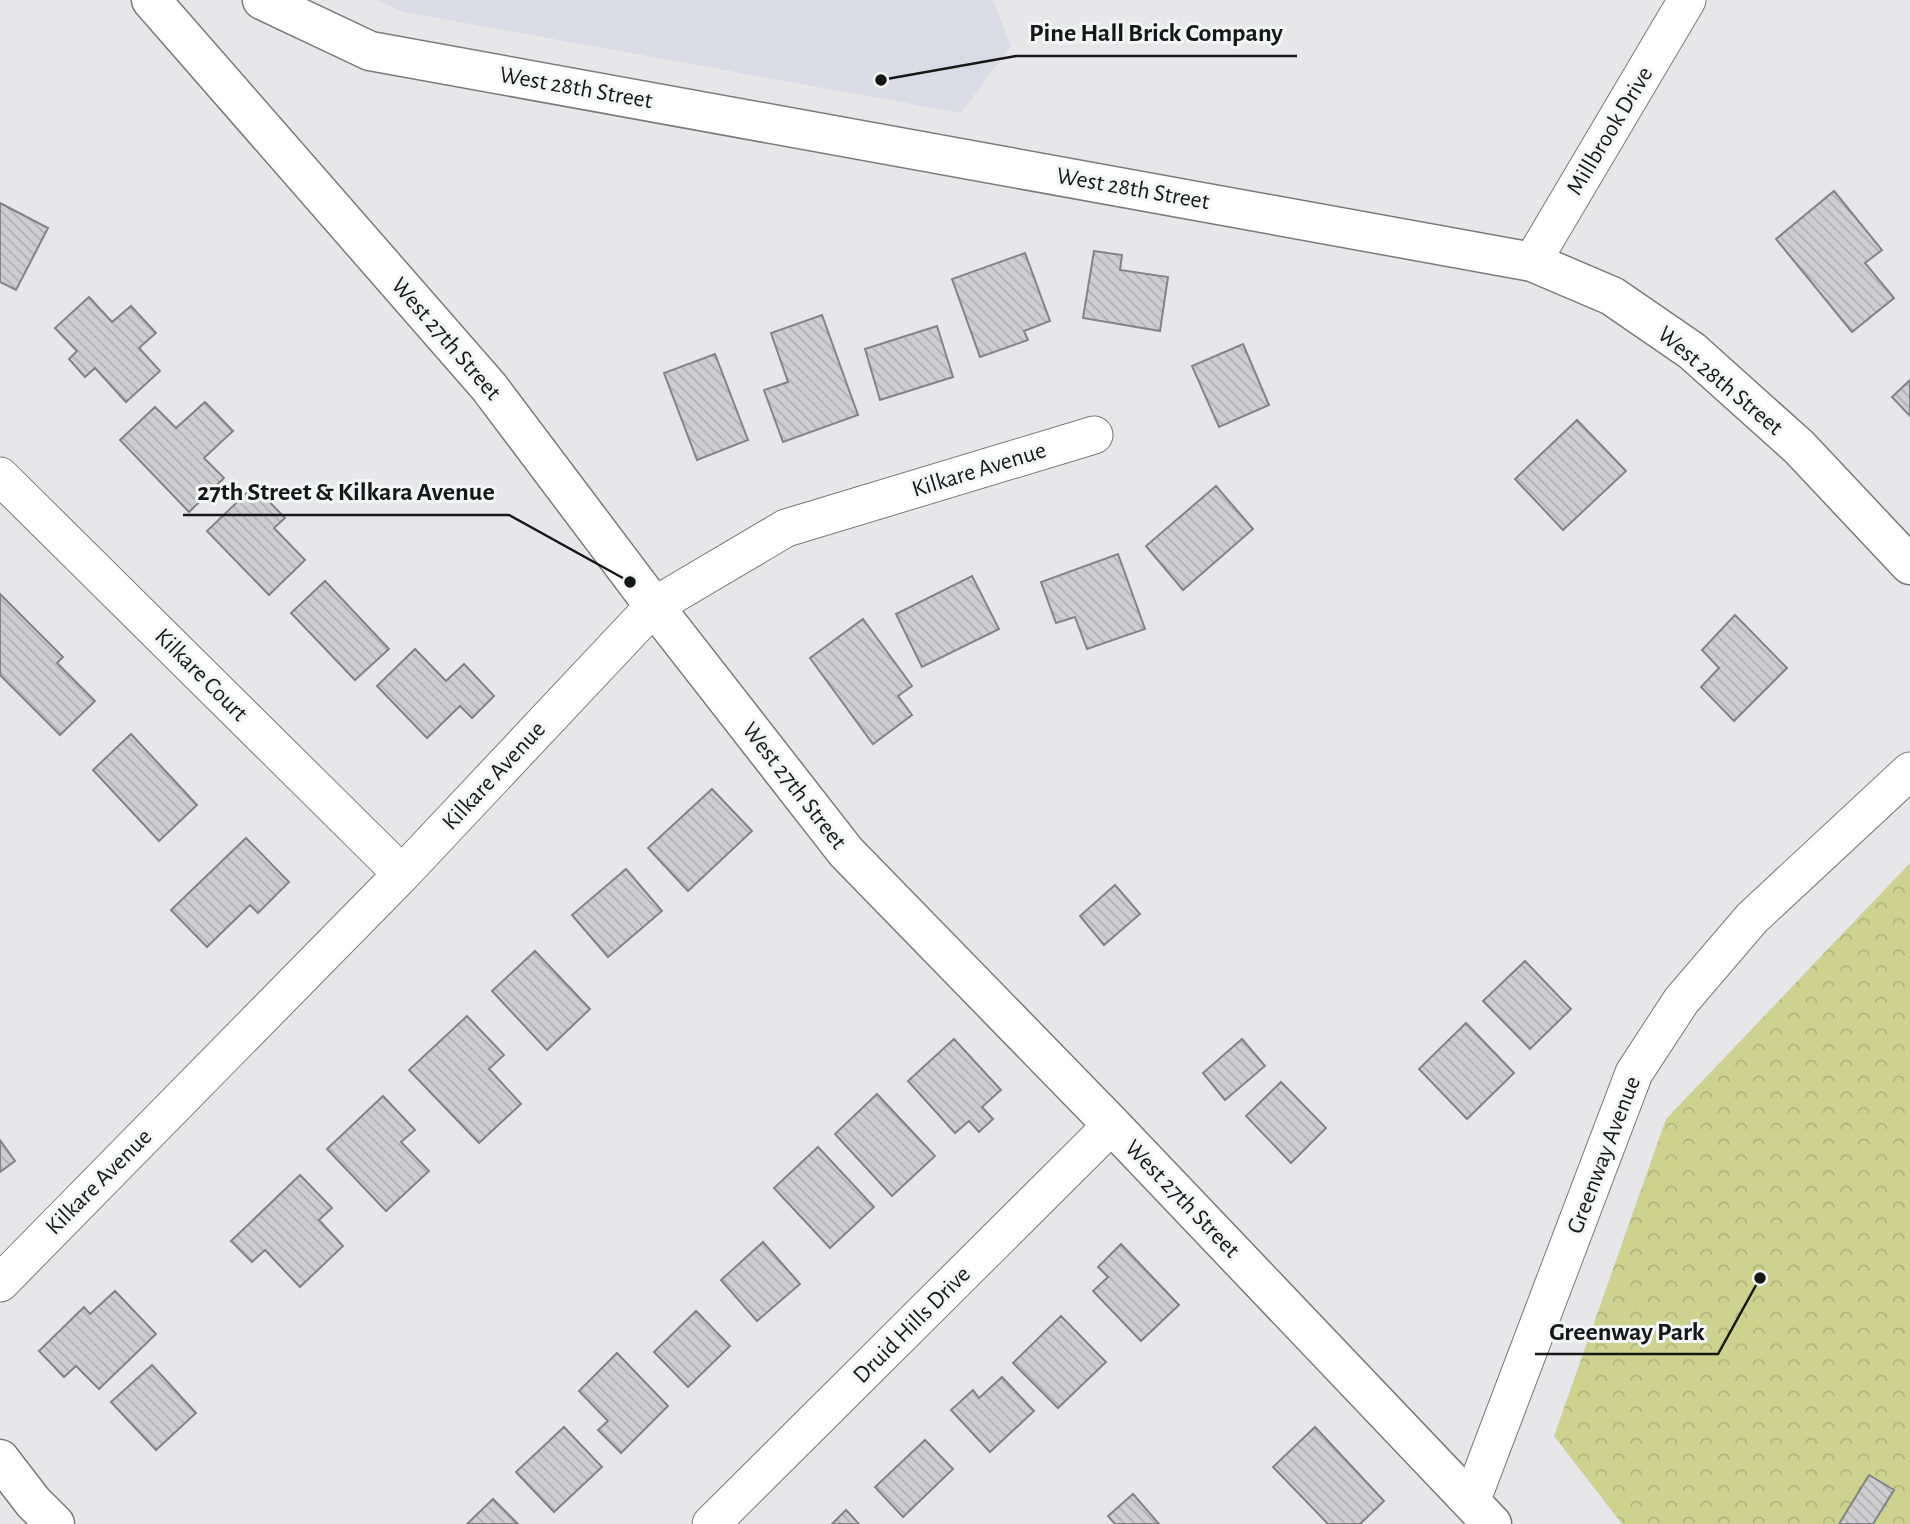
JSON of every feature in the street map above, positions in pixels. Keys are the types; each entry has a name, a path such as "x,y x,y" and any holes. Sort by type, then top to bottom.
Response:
{"street":[{"name":"West 27th Street","path":"151,0 489,387 654,606 845,852 1112,1125 1481,1513"},
{"name":"West 28th Street","path":"262,0 370,51 1532,262 1612,296 1692,351 1799,447 1910,565"},
{"name":"Millbrook Drive","path":"1532,262 1687,0"},
{"name":"Kilkare Avenue","path":"0,1283 402,874 654,606 786,528 1094,435"},
{"name":"Kilkare Court","path":"0,476 402,874"},
{"name":"Greenway Avenue","path":"1481,1513 1634,1073 1681,1001 1752,918 1910,771"},
{"name":"Druid Hills Drive","path":"711,1524 1112,1125"},
{"path":"0,1459 33,1502 55,1524"}],"shaded area":[{"path":"377,0 993,0 1011,46 961,113 404,12"}],"green space":[{"path":"1910,863 1910,1524 1622,1524 1554,1436 1666,1119"}],"building":[{"path":"1834,191 1882,250 1865,263 1894,298 1852,332 1776,239"},
{"path":"0,203 48,228 16,290 0,282"},
{"path":"1094,251 1122,255 1120,270 1168,277 1160,331 1083,318"},
{"path":"1025,253 1050,321 1024,331 1028,340 980,357 952,279"},
{"path":"89,297 112,322 131,306 156,333 139,348 160,371 126,402 95,368 85,377 69,359 77,351 55,328"},
{"path":"822,315 858,415 783,442 764,390 788,382 771,333"},
{"path":"937,326 953,377 880,400 865,349"},
{"path":"1243,344 1269,405 1219,427 1192,366"},
{"path":"715,354 748,440 697,460 664,373"},
{"path":"1910,380 1910,416 1892,397"},
{"path":"205,402 233,431 204,458 224,478 189,512 120,440 155,407 176,428"},
{"path":"1577,420 1626,471 1563,530 1515,479"},
{"path":"254,486 285,518 274,528 305,560 269,595 207,531"},
{"path":"1216,486 1253,529 1183,590 1146,546"},
{"path":"1118,554 1145,629 1087,649 1075,617 1056,623 1041,582"},
{"path":"972,576 999,629 922,667 896,614"},
{"path":"325,581 389,649 355,680 291,613"},
{"path":"0,594 63,657 57,663 95,701 60,735 0,675"},
{"path":"1735,615 1787,668 1734,721 1701,687 1719,668 1702,650"},
{"path":"863,619 912,686 898,696 912,715 873,744 810,658"},
{"path":"415,649 446,681 464,664 494,696 472,718 460,706 427,738 377,686"},
{"path":"131,734 197,805 159,841 93,770"},
{"path":"712,789 752,831 688,891 648,848"},
{"path":"246,838 289,882 258,913 250,905 207,947 171,910"},
{"path":"626,869 662,911 608,957 572,915"},
{"path":"1115,885 1140,914 1104,945 1080,916"},
{"path":"535,951 590,1009 547,1050 492,991"},
{"path":"1525,961 1571,1009 1530,1049 1483,1001"},
{"path":"467,1016 504,1055 489,1069 521,1104 479,1143 409,1070"},
{"path":"1466,1023 1514,1073 1467,1119 1419,1069"},
{"path":"954,1039 1001,1090 982,1107 993,1119 979,1132 969,1121 955,1133 908,1081"},
{"path":"1242,1039 1265,1066 1225,1100 1203,1073"},
{"path":"1281,1082 1326,1128 1291,1163 1246,1116"},
{"path":"877,1094 935,1156 892,1196 835,1134"},
{"path":"383,1096 415,1130 401,1142 429,1171 386,1211 327,1149"},
{"path":"0,1140 15,1161 0,1172"},
{"path":"818,1147 874,1207 830,1248 774,1188"},
{"path":"300,1175 332,1208 319,1220 343,1246 300,1287 265,1250 252,1262 231,1241"},
{"path":"763,1242 800,1284 757,1321 721,1280"},
{"path":"1121,1244 1179,1305 1141,1341 1093,1291 1108,1277 1098,1267"},
{"path":"115,1291 156,1334 99,1389 76,1366 64,1377 39,1351 84,1307 90,1314"},
{"path":"696,1311 730,1346 688,1387 654,1352"},
{"path":"1061,1316 1106,1362 1058,1408 1013,1363"},
{"path":"617,1353 668,1406 621,1453 598,1430 608,1421 579,1391"},
{"path":"152,1365 196,1413 156,1450 111,1402"},
{"path":"1002,1377 1034,1411 990,1452 951,1410 973,1390 979,1398"},
{"path":"564,1427 602,1467 554,1512 516,1472"},
{"path":"1315,1427 1384,1501 1360,1524 1328,1524 1273,1467"},
{"path":"925,1440 953,1469 903,1517 875,1487"},
{"path":"1869,1475 1894,1490 1873,1524 1839,1524"},
{"path":"1133,1494 1159,1524 1115,1524 1108,1516"},
{"path":"493,1499 518,1524 467,1524"},
{"path":"846,1510 859,1524 832,1524"}],"place":[{"name":"Pine Hall Brick Company","path":"881,80"},
{"name":"27th Street & Kilkara Avenue","path":"630,582"},
{"name":"Greenway Park","path":"1760,1278"}]}
